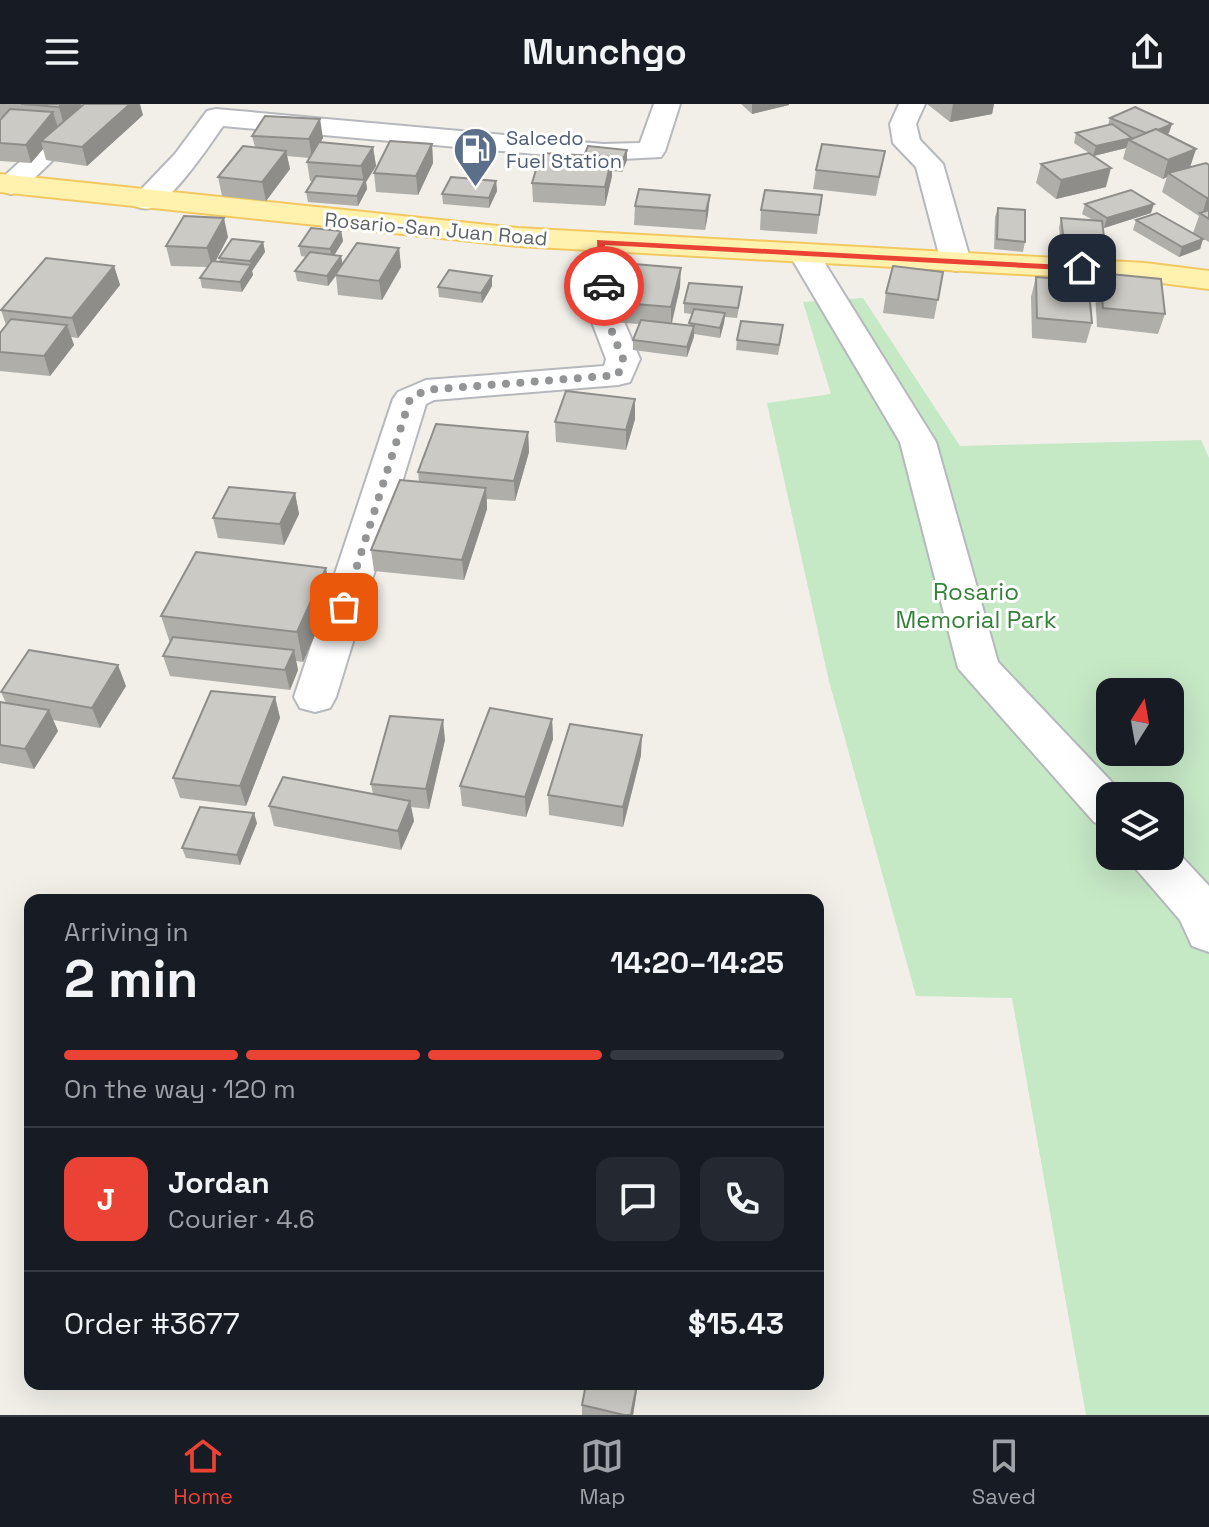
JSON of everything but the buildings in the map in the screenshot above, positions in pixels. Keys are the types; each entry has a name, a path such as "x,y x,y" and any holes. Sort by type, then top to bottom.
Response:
{"main road":[{"name":"Rosario-San Juan Road","path":"6,184 443,231 1145,272 1209,280"}],"street":[{"path":"6,184 98,104"},
{"path":"145,200 185,160 216,117 603,152 651,151 667,104"},
{"path":"912,104 903,124 907,143 929,164 956,262"},
{"path":"315,697 410,399 426,390 618,375 623,359 606,317 601,242"},
{"path":"804,254 918,442 979,668 1096,795"},
{"path":"1165,870 1201,910 1209,932"}],"green space":[{"name":"Rosario Memorial Park","path":"863,298 960,446 1201,440 1209,458 1209,1415 1086,1415 1012,998 916,996 829,681 767,403 831,394 803,302"}],"way so far":[{"path":"344,607 410,399 426,390 618,375 623,359 606,317 604,286"}],"place":[{"name":"Salcedo Fuel Station","path":"475,188"}],"route":[{"path":"604,286 601,242 1082,268"}]}
